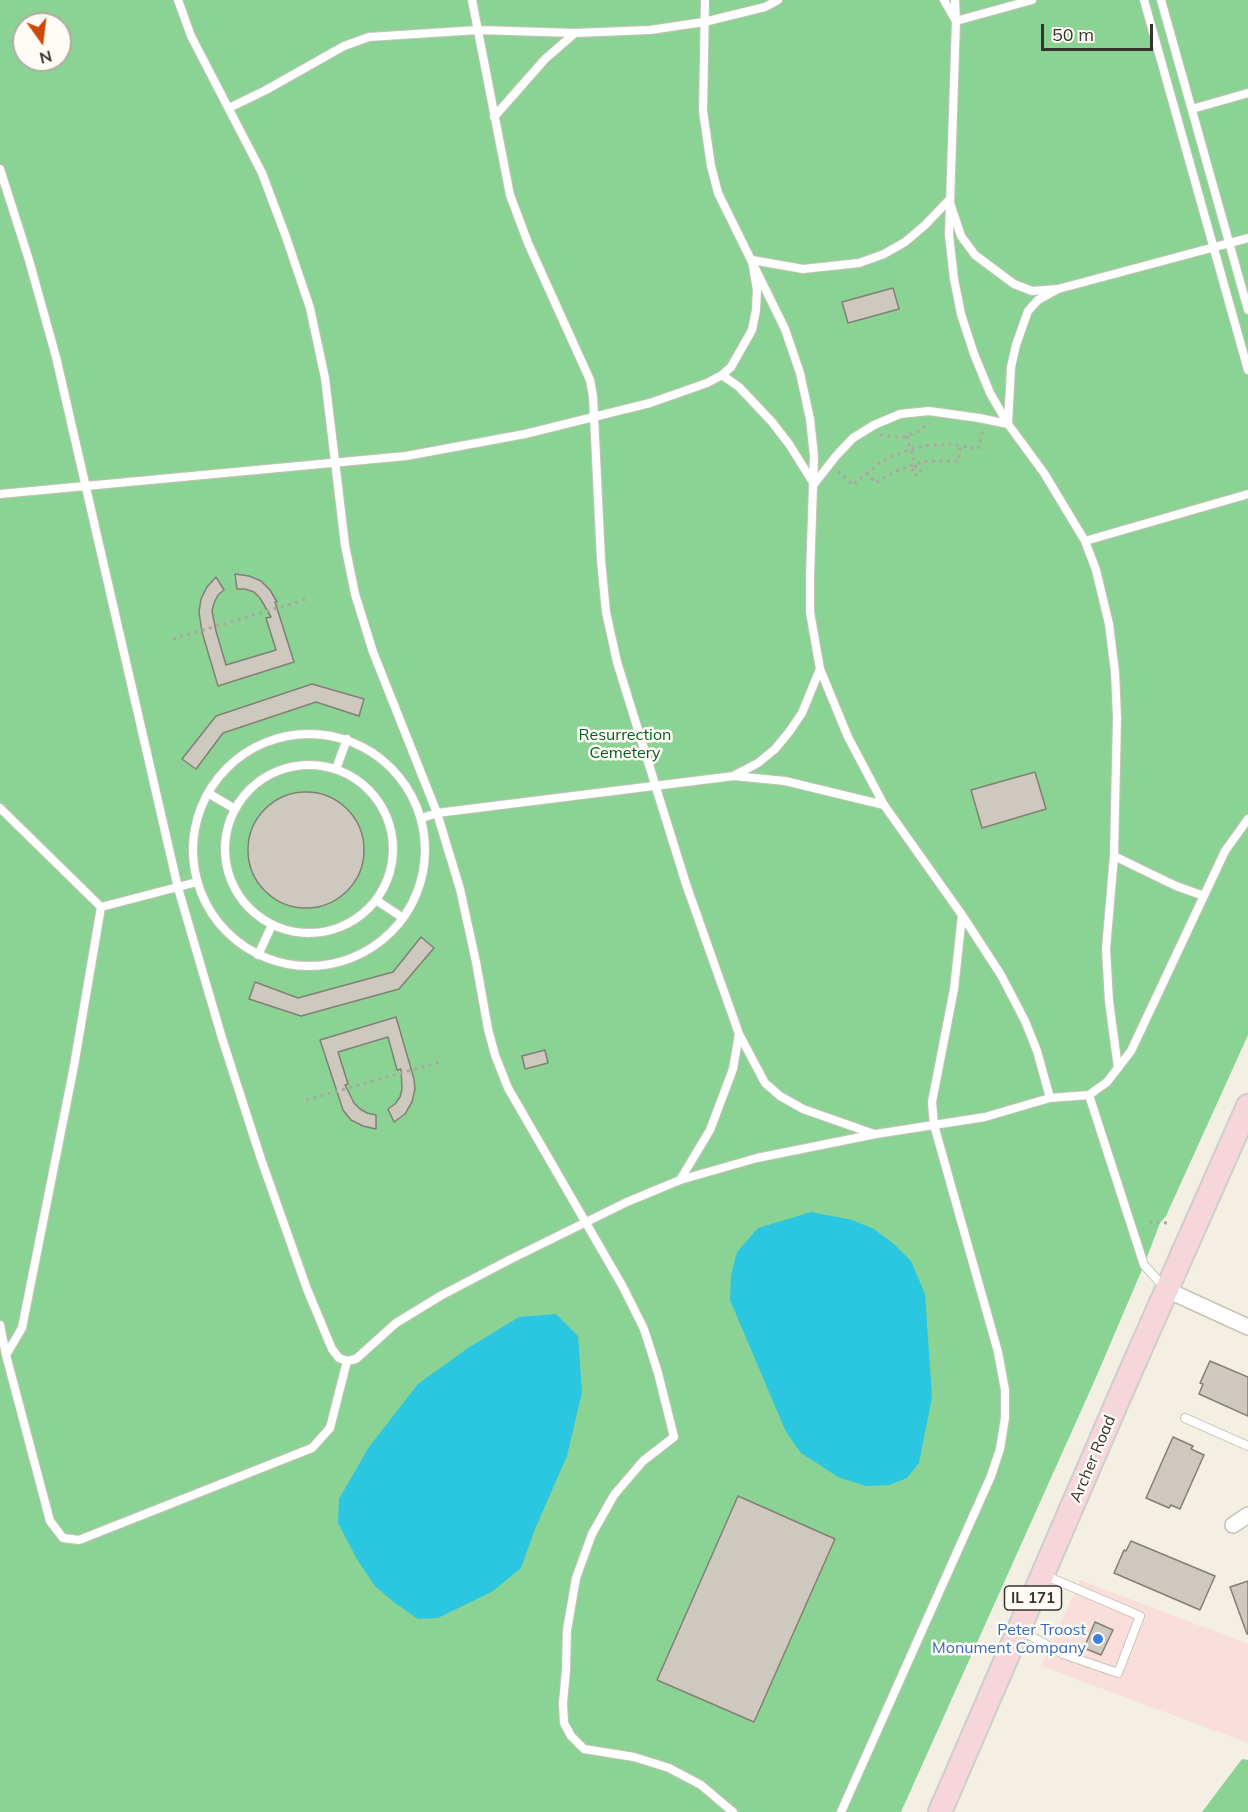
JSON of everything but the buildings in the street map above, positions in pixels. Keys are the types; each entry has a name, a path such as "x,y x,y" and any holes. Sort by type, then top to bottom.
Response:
{"main road":[{"name":"Archer Road","path":"940,1812 1248,1106"}],"street":[{"path":"1167,1290 1248,1327"},
{"path":"1233,1525 1248,1515"}],"lane":[{"path":"178,0 191,36 262,173 310,308 325,378 345,545 355,594 373,652 437,813 460,889 495,1055 508,1088 644,1329 674,1437 643,1461 614,1495 592,1534 576,1578 567,1630 564,1723 571,1737 584,1749 634,1757 669,1768 701,1785 733,1812"},
{"path":"472,0 510,195 528,243 590,380 593,396 601,560 606,612 617,662 686,884 739,1034 765,1083 780,1096 803,1109 876,1134"},
{"path":"705,0 703,111 711,166 718,193 785,329 800,373 810,419 814,456 810,612 820,669 848,736 884,805 962,915 1001,975 1025,1021 1037,1051 1050,1098"},
{"path":"229,108 344,46 369,37 478,30 574,33 650,30 704,22 765,7 778,0"},
{"path":"944,0 957,21"},
{"path":"955,0 957,21 949,235 961,314 990,393 1008,424 1044,473 1085,541 1096,570 1109,624 1115,672 1117,718 1114,856 1106,949 1109,1001 1119,1068"},
{"path":"957,21 1032,0"},
{"path":"1144,0 1248,370"},
{"path":"1161,0 1248,310"},
{"path":"494,117 545,59 574,33"},
{"path":"1192,109 1248,93"},
{"path":"0,169 29,260 56,357 178,888 222,1038 261,1159 308,1289 332,1348 339,1358 347,1361 356,1359 396,1323 442,1295 584,1222 680,1180 756,1158 876,1134 985,1117 1050,1098 1089,1095 1107,1082 1131,1051 1226,851 1248,819"},
{"path":"752,260 803,268 859,263 884,254 904,242 925,225 949,200"},
{"path":"949,200 961,237 975,255 1014,285 1032,291 1058,288 1248,238"},
{"path":"0,494 406,456 525,434 650,403 707,383 731,367 752,330 757,290 752,260"},
{"path":"1008,424 1011,367 1021,327 1028,311 1038,300 1058,288"},
{"path":"722,375 739,387 772,422 814,484"},
{"path":"814,484 854,438 900,414 928,411 1008,424"},
{"path":"1085,541 1248,494"},
{"path":"734,776 758,763 775,749 789,732 802,713 820,669"},
{"path":"320,733 347,739 373,752 394,770 411,792 422,818 426,842 425,866 419,890 408,912 393,931 374,946 353,958 329,964 297,965 281,963 258,955 237,942 220,925 206,905 197,882 192,855 195,826 203,800 219,776 239,756 264,742 291,734 320,733"},
{"path":"336,769 347,739"},
{"path":"319,765 336,769 358,780 369,789 382,807 390,826 393,845 392,865 383,890 357,918 334,930 292,932 272,925 244,903 229,878 225,864 225,836 234,808 252,786 277,771 290,767 319,765"},
{"path":"422,818 437,813 734,776 785,781 884,805"},
{"path":"208,793 234,808"},
{"path":"0,808 101,907"},
{"path":"1114,856 1176,886 1204,896"},
{"path":"101,907 197,882"},
{"path":"376,900 403,918"},
{"path":"6,1355 22,1328 74,1066 101,907"},
{"path":"841,1812 991,1476 1000,1449 1005,1418 1005,1390 998,1352 934,1125 932,1102 954,989 962,915"},
{"path":"258,955 272,925"},
{"path":"680,1180 710,1130 733,1069 739,1034"},
{"path":"1089,1095 1144,1265 1167,1290"},
{"path":"0,1325 50,1521 63,1538 79,1539 312,1448 330,1428 347,1361"},
{"path":"1185,1418 1248,1446"},
{"path":"1019,1629 1063,1654 1118,1673 1140,1616 1042,1575"}],"path":[{"path":"867,430 888,437 907,436 925,427 937,412"},
{"path":"830,463 853,485 888,458 912,449 938,445 978,448 986,419"},
{"path":"907,436 916,465"},
{"path":"866,473 876,483 894,472 929,460 959,461 960,445"},
{"path":"173,639 307,599"},
{"path":"306,1100 440,1062"},
{"path":"1149,1222 1169,1223"}],"shaded area":[{"path":"1080,1580 1248,1644 1248,1743 1041,1666"}],"green space":[{"name":"Resurrection Cemetery","path":"0,0 1248,0 1248,1035 1166,1216 1160,1223 1094,1382 901,1812 0,1812"},
{"path":"1242,1759 1248,1760 1248,1812 1202,1812"}],"water":[{"path":"811,1212 852,1220 874,1229 911,1261 925,1294 932,1397 919,1463 907,1478 889,1485 866,1486 838,1477 801,1453 786,1432 730,1300 731,1275 737,1252 758,1228"},
{"path":"556,1314 578,1336 582,1392 567,1456 535,1529 521,1568 493,1591 438,1618 418,1619 375,1586 358,1561 338,1523 339,1499 369,1447 418,1384 468,1348 519,1317"}],"place":[{"name":"Peter Troost Monument Company","path":"1098,1639"}]}
